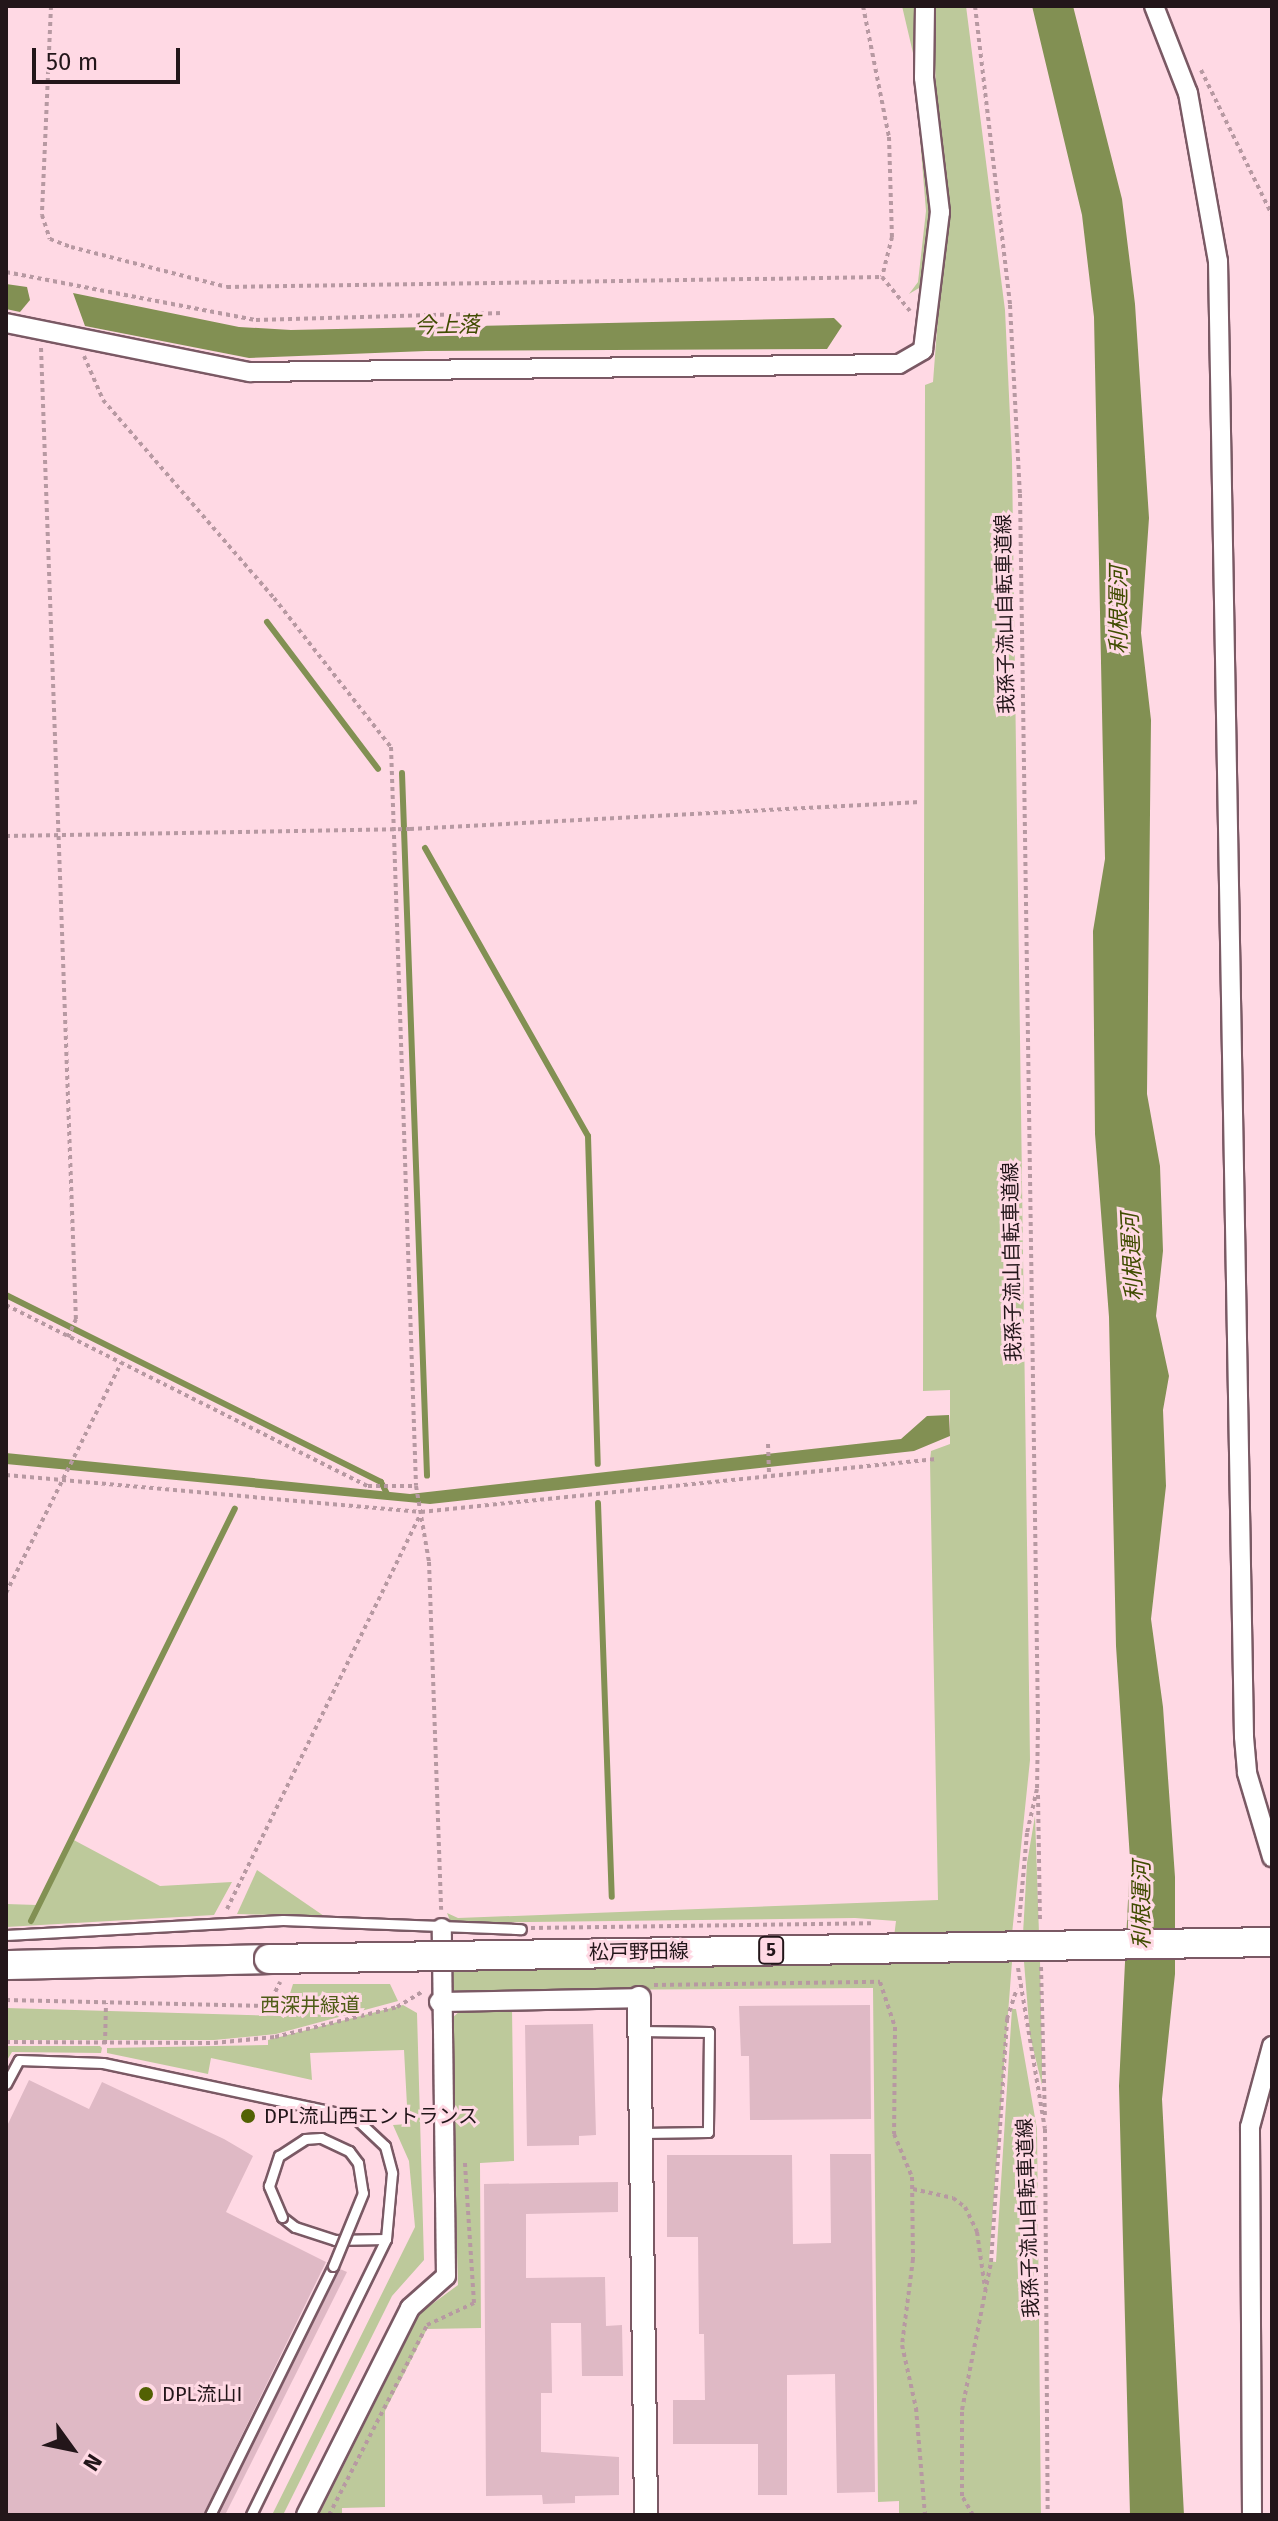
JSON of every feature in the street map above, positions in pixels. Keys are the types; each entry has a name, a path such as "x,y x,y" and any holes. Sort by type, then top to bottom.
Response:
{"main road":[{"name":"松戸野田線","path":"6,1965 275,1969 1272,1942"}],"street":[{"path":"13,324 250,372 899,364 923,350 940,212 924,78 925,6"},
{"path":"1154,6 1194,118 1218,261 1244,1737 1247,1773 1272,1857"},
{"path":"306,2515 410,2308 446,2276 439,2002 442,1928"},
{"path":"439,2002 642,1991 646,2515"},
{"path":"1252,2515 1250,2127 1272,2046"}],"lane":[{"path":"6,1935 224,1921 521,1929"},
{"path":"640,2031 709,2032 708,2132 643,2133"},
{"path":"6,2084 19,2060 103,2063 353,2116 385,2146 392,2173 386,2239 251,2515"},
{"path":"210,2515 358,2208 363,2178 349,2151 321,2138 305,2139 279,2156 269,2186 282,2217 295,2227 335,2240 386,2239"}],"path":[{"path":"51,6 42,215 50,239 71,247 227,287 882,277"},
{"path":"863,6 889,137 892,237 882,277"},
{"name":"我孫子流山自転車道線","path":"975,6 1010,305 1020,494 1038,1775 1019,1925"},
{"path":"1197,62 1272,215"},
{"path":"6,272 256,320 503,313"},
{"path":"882,277 927,332"},
{"path":"13,324 19,333 42,349 76,1319 68,1337"},
{"path":"79,338 103,400 274,598 391,747 416,1489 429,1562 442,1928"},
{"path":"6,836 410,829 920,802"},
{"path":"6,1305 368,1486 416,1489"},
{"path":"6,1593 121,1363"},
{"path":"768,1444 769,1475"},
{"path":"6,1475 420,1510 936,1459"},
{"path":"224,1921 420,1510"},
{"path":"521,1929 876,1924"},
{"name":"我孫子流山自転車道線","path":"1018,1956 1018,1986 1045,2129 1048,2515"},
{"path":"6,2000 268,2006 275,1969"},
{"path":"642,1991 880,1982 896,2039 894,2134 913,2189 913,2259 902,2345 916,2408 925,2515"},
{"path":"973,2515 962,2496 962,2410 986,2291 1007,2019 1018,1986"},
{"path":"6,2042 105,2044 275,2037 397,2007 422,1992"},
{"path":"105,2044 106,2003"},
{"path":"913,2189 953,2198 965,2207 977,2232 986,2291"}],"green space":[{"path":"902,6 917,6 930,212 924,285 909,294 918,282 926,211 913,53"},
{"path":"933,6 966,6 1005,310 1012,460 1030,1760 1012,1934 894,1937 896,1921 855,1918 451,1923 447,1913 458,1918 938,1900 930,1461 931,1451 950,1444 950,1390 923,1391 925,385 933,382 942,264"},
{"path":"1035,1816 1039,1934 1023,1934 1027,1863"},
{"path":"70,1838 160,1886 232,1882 214,1915 6,1927 6,1904 37,1905"},
{"path":"257,1870 324,1916 237,1914"},
{"path":"1040,1961 1042,2085 1030,2036 1024,1962"},
{"path":"1012,1962 989,2261 996,2262 1012,2009 1016,2009 1037,2129 1041,2515 899,2515 899,2501 878,2502 873,1988 448,1991 448,1971"},
{"name":"西深井緑道","path":"293,1984 390,1984 398,2001 276,2034 214,2040 6,2040 6,2008 283,2016"},
{"path":"403,2005 417,2013 424,2260 392,2296 283,2515 272,2515 415,2227 409,2161 393,2125 408,2124 404,2050 310,2053 312,2080 211,2058 208,2074 107,2053 107,2048 268,2045 268,2040"},
{"path":"512,2008 514,2161 480,2163 481,2328 427,2329 385,2411 385,2507 342,2508 342,2515 319,2515 420,2313 458,2285 450,2020 461,2010"},
{"path":"6,2046 102,2048 101,2053 12,2052 6,2062"}],"water":[{"name":"利根運河","path":"1032,6 1073,6 1122,199 1135,304 1149,518 1141,633 1151,720 1147,1094 1160,1166 1163,1251 1156,1316 1169,1376 1163,1410 1166,1486 1151,1619 1163,1707 1175,1877 1175,1974 1162,2099 1184,2515 1130,2515 1119,2086 1130,1859 1116,1646 1109,1317 1095,1134 1093,931 1105,859 1094,317 1082,215"},
{"path":"6,284 27,287 30,300 20,312 6,309"},
{"path":"73,293 239,327 291,330 834,318 842,326 827,349 426,351 249,358 85,326"},
{"path":"949,1415 950,1436 914,1451 430,1504 6,1464 6,1453 410,1494 901,1439 927,1416"}],"building":[{"path":"870,2005 871,2119 750,2120 749,2056 741,2056 739,2006"},
{"path":"593,2024 596,2135 579,2136 579,2145 527,2146 525,2025"},
{"name":"DPL流山I","path":"29,2080 89,2109 102,2082 224,2139 253,2156 226,2212 326,2262 203,2515 6,2515 6,2128"},
{"path":"830,2154 871,2154 875,2492 837,2493 835,2374 787,2375 787,2495 758,2495 758,2444 673,2444 673,2400 705,2400 704,2334 699,2334 698,2237 667,2237 667,2155 792,2155 793,2244 831,2243"},
{"path":"618,2182 618,2212 526,2214 526,2278 605,2277 606,2326 622,2325 623,2376 582,2376 581,2323 551,2323 552,2393 541,2393 541,2452 619,2457 619,2495 575,2496 575,2503 543,2504 542,2495 486,2496 484,2184"},
{"path":"340,2269 347,2272 225,2515 218,2515"}],"waterway":[{"path":"267,622 378,769"},
{"path":"402,773 427,1476"},
{"path":"425,848 588,1136 598,1464"},
{"path":"6,1295 381,1482 388,1496"},
{"path":"598,1503 612,1897"},
{"path":"31,1921 235,1509"}],"place":[{"name":"DPL流山西エントランス","path":"248,2116"},
{"name":"DPL流山I","path":"146,2394"}],"water label":[{"name":"今上落","path":"447,325"}]}
